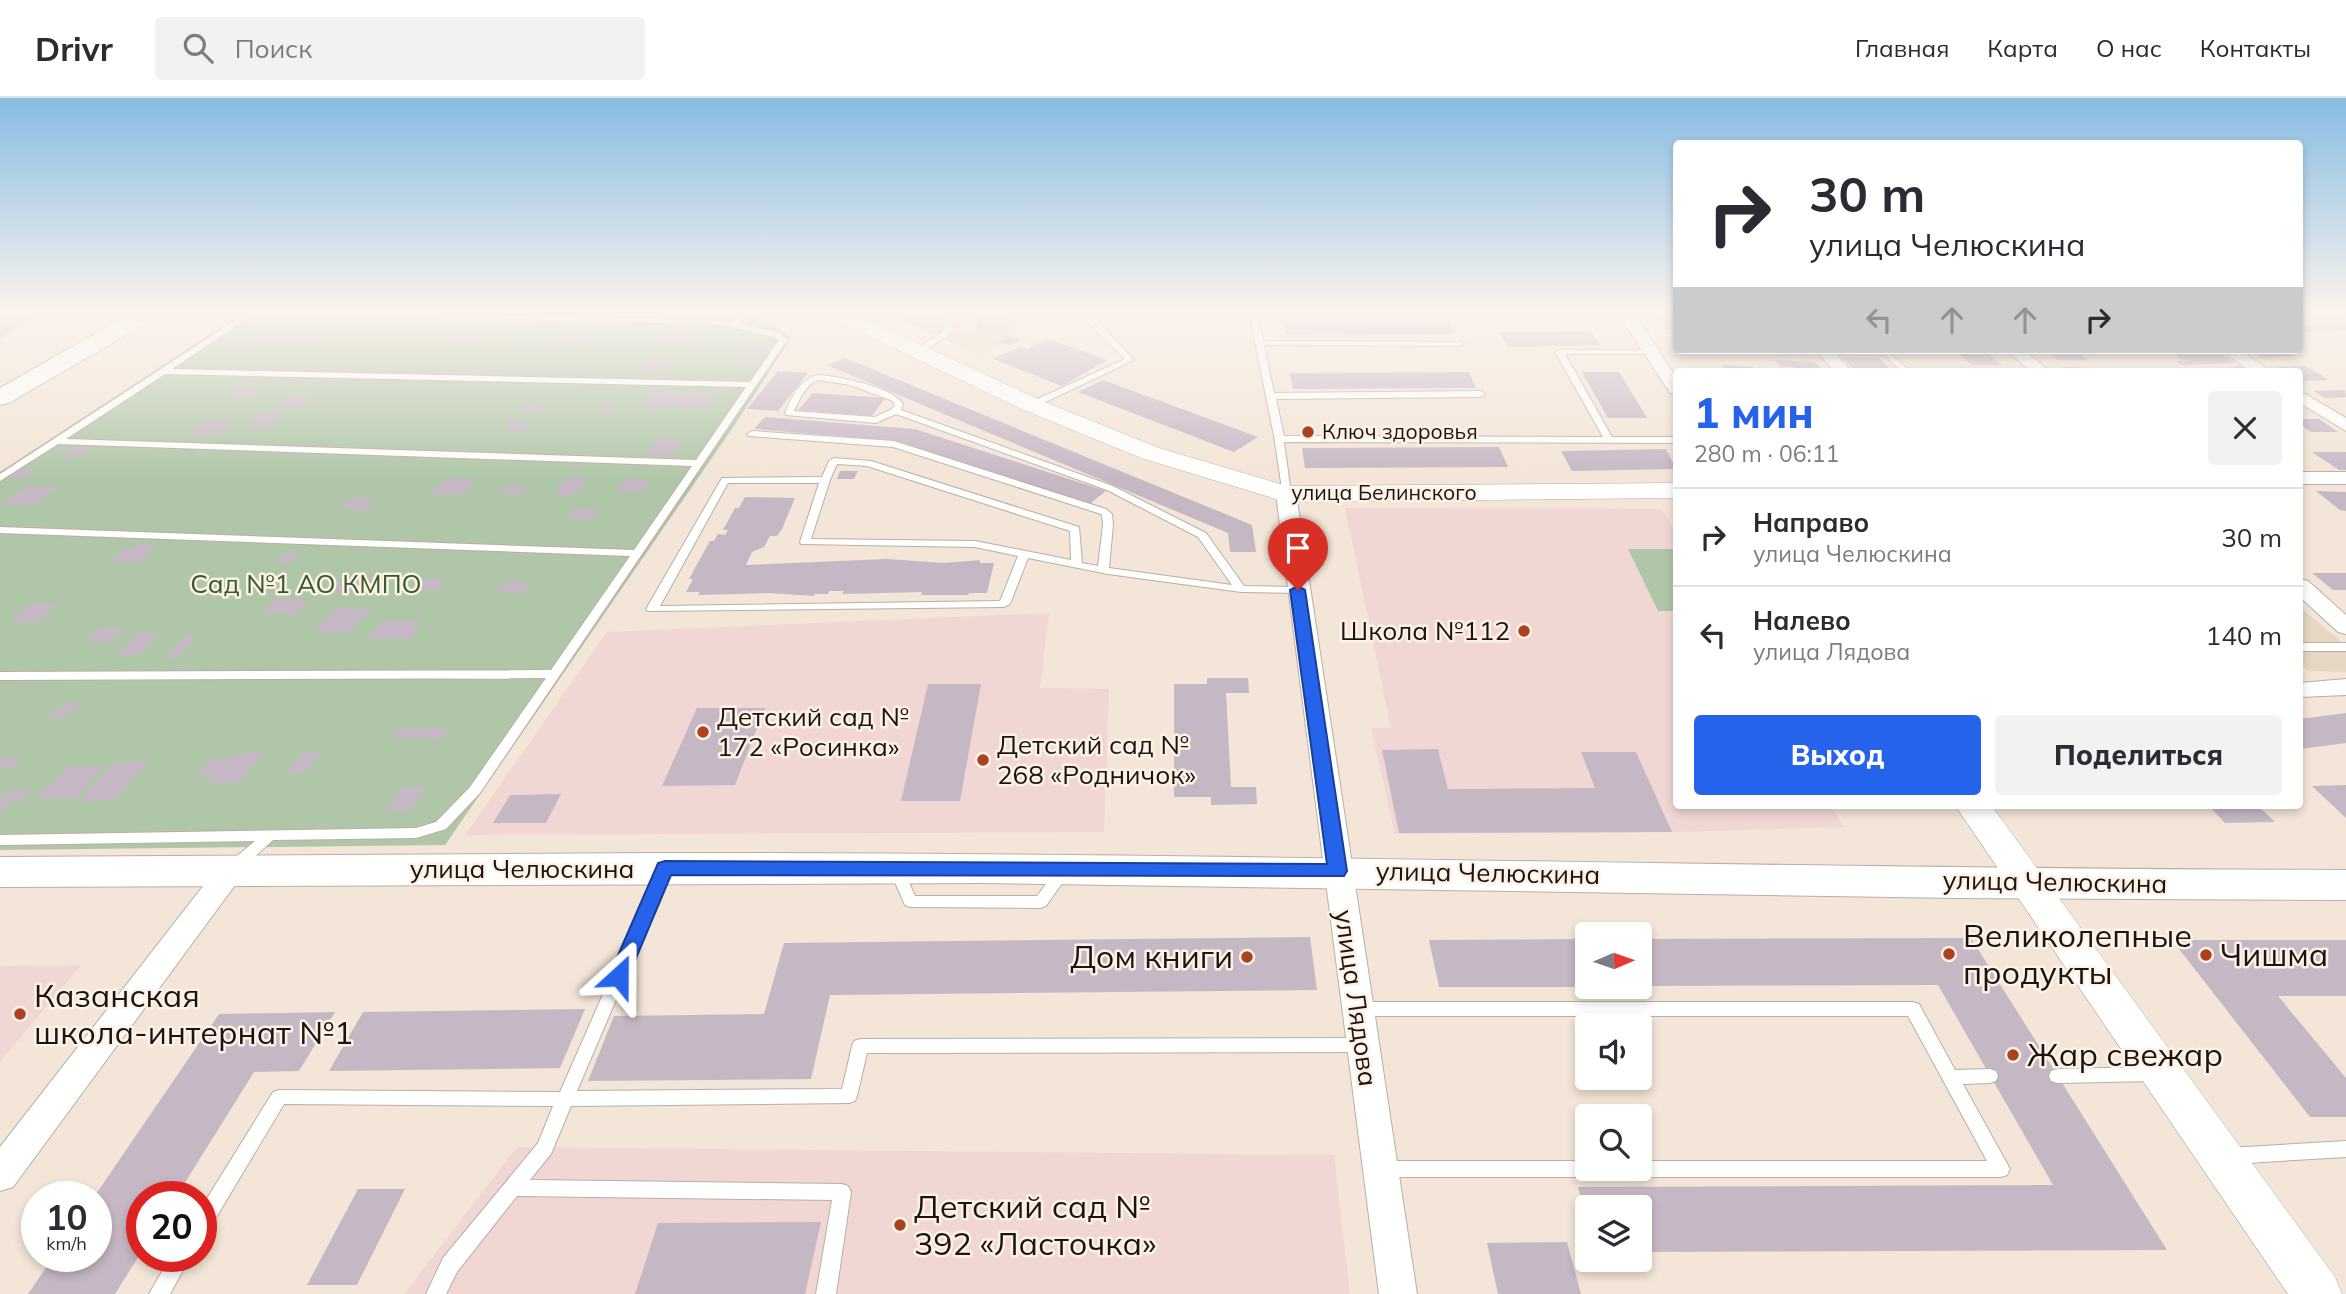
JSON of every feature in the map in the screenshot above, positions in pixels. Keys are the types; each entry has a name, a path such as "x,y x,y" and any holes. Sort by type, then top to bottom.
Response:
{"main road":[{"path":"0,398 52,368"},
{"name":"улица Челюскина","path":"0,872 665,868 1338,871 2029,884 2346,885"}],"street":[{"name":"улица Белинского","path":"950,368 1150,453 1286,494 1673,491"},
{"path":"1662,368 1673,385"},
{"path":"2303,398 2346,426"},
{"path":"2303,478 2346,478"},
{"name":"улица Лядова","path":"1286,494 1398,1294"},
{"path":"2303,589 2346,626"},
{"path":"2303,690 2346,687"},
{"path":"1976,809 2317,1294"},
{"path":"0,1175 231,870"}],"lane":[{"path":"0,478 168,368"},
{"path":"0,840 416,834 441,826 475,790 763,368"},
{"path":"1032,405 1113,368"},
{"path":"1264,368 1279,439 1286,494"},
{"path":"1568,368 1608,438"},
{"path":"163,371 750,385"},
{"path":"896,411 900,404 896,399 838,380 819,377 807,383 789,413 797,416 876,420 896,411 1110,488 1202,535 1241,589"},
{"path":"1270,396 1480,394"},
{"path":"752,434 894,444 1102,512 1107,514 1108,525 1103,570"},
{"path":"1279,439 1673,440"},
{"path":"56,441 698,463"},
{"path":"1077,565 1075,529 869,463 834,461 805,542 975,544 1077,565 1103,570 1241,589 1298,590"},
{"path":"825,480 725,480 652,609 1004,604 1024,554"},
{"path":"0,530 637,552"},
{"path":"2303,647 2346,647"},
{"path":"0,676 552,674"},
{"path":"231,870 270,835"},
{"path":"436,1294 450,1265 545,1148 665,868"},
{"path":"1357,1009 1913,1009 2001,1169 1652,1169"},
{"path":"217,1198 279,1097 565,1099 849,1096 860,1046 1362,1045"},
{"path":"2057,1076 2161,1074"},
{"path":"1950,1077 1990,1076"},
{"path":"2220,1157 2346,1149"},
{"path":"1380,1168 1575,1169"},
{"path":"513,1188 842,1192 826,1294"},
{"path":"159,1294 172,1272"}],"shaded area":[{"name":"Школа №112","path":"1345,508 1662,509 1673,528 1673,809 1833,809 1844,827 1676,832 1395,834 1371,728 1391,728"},
{"path":"2303,610 2346,646 2346,672 2308,671 2303,667"},
{"path":"1049,613 1040,688 1109,689 1104,832 465,835 607,632"},
{"name":"Казанская школа-интернат №1","path":"81,965 0,1062 0,966"},
{"name":"Детский сад № 392 «Ласточка»","path":"517,1147 1334,1155 1350,1294 404,1294"}],"green space":[{"name":"Сад №1 АО КМПО","path":"159,368 772,368 445,845 0,850 0,472"},
{"path":"1628,549 1673,549 1673,611 1658,611"}],"building":[{"path":"640,368 661,368 657,372 636,372"},
{"path":"834,368 869,368 1252,525 1256,552 1230,552 1228,533"},
{"path":"1016,368 1093,368 1062,386"},
{"path":"2277,368 2308,368 2329,380 2303,381 2303,368"},
{"path":"778,371 808,373 778,411 747,409"},
{"path":"1469,372 1476,388 1293,389 1290,373"},
{"path":"1582,372 1619,372 1647,418 1608,418"},
{"path":"1103,380 1258,437 1234,452 1078,392"},
{"path":"236,390 260,390 251,398 226,397"},
{"path":"2345,390 2346,397 2325,398 2314,391"},
{"path":"654,392 683,393 671,407 642,406 647,400 643,400"},
{"path":"684,393 716,394 702,408 673,407"},
{"path":"813,393 885,398 872,416 798,410"},
{"path":"290,398 311,398 299,407 279,406"},
{"path":"526,404 543,404 536,411 519,411"},
{"path":"603,405 617,405 610,413 596,412"},
{"path":"263,412 284,412 268,427 246,428"},
{"path":"765,417 915,429 1106,491 1088,505 897,441 754,429"},
{"path":"2303,419 2319,419 2338,432 2311,432 2303,426"},
{"path":"210,420 235,421 215,435 190,434"},
{"path":"512,423 531,423 523,432 504,431"},
{"path":"660,438 684,439 670,456 646,455"},
{"path":"75,447 92,447 77,457 60,457"},
{"path":"1499,447 1508,467 1305,468 1302,448"},
{"path":"1666,449 1673,469 1572,471 1561,451"},
{"path":"2312,452 2346,452 2346,470 2339,470"},
{"path":"11,470 36,470 24,478 0,478"},
{"path":"840,471 858,471 854,479 837,479"},
{"path":"566,478 587,478 575,495 554,495"},
{"path":"445,479 476,479 463,494 431,494"},
{"path":"625,479 652,480 643,492 616,491"},
{"path":"27,486 60,487 35,505 1,504"},
{"path":"508,486 528,487 520,495 500,494"},
{"path":"2316,491 2346,492 2346,511 2340,510"},
{"path":"745,497 795,498 777,536 770,536 764,547 752,552 746,565 887,559 944,563 980,560 980,563 994,563 987,593 842,594 844,591 829,591 828,594 813,596 770,593 698,595 700,592 686,592 693,579 689,579 710,541 714,541 718,534 725,535 728,530 723,530 735,508 739,508"},
{"path":"351,498 375,498 364,510 340,509"},
{"path":"575,508 600,509 592,520 567,520"},
{"path":"139,544 153,544 147,550 154,550 141,562 108,563 122,550 133,549"},
{"path":"286,552 302,553 290,564 274,563"},
{"path":"2312,573 2346,573 2346,590 2333,590"},
{"path":"349,575 374,577 357,593 331,591"},
{"path":"419,579 445,579 437,590 410,590"},
{"path":"506,581 531,582 523,593 498,592"},
{"path":"276,599 310,600 296,614 261,613"},
{"path":"30,604 58,604 37,622 9,622"},
{"path":"337,608 371,609 348,633 313,632"},
{"path":"423,620 410,639 367,639 382,621"},
{"path":"99,628 125,628 111,642 84,642"},
{"path":"138,633 160,633 137,656 115,656"},
{"path":"188,635 199,635 175,659 164,659"},
{"path":"1207,678 1248,678 1249,693 1226,693 1231,787 1256,787 1257,804 1211,805 1211,797 1174,797 1174,684 1207,684"},
{"path":"928,684 981,684 960,801 901,801"},
{"path":"65,703 80,703 62,719 47,719"},
{"path":"697,708 765,708 735,785 662,786"},
{"path":"2346,713 2346,743 2303,749 2303,719"},
{"path":"399,728 448,729 440,739 391,738"},
{"path":"1438,749 1448,789 1595,788 1581,752 1636,752 1672,832 1399,833 1382,750"},
{"path":"241,752 263,752 239,783 208,784 214,776 196,777 210,759 236,758"},
{"path":"303,752 321,752 305,773 286,773"},
{"path":"23,757 12,768 0,768 0,758"},
{"path":"115,762 148,762 114,800 80,801"},
{"path":"105,766 75,798 37,798 68,767"},
{"path":"2346,785 2346,818 2312,786"},
{"path":"403,787 426,787 410,811 386,811"},
{"path":"32,790 22,801 10,802 0,813 0,797 10,791"},
{"path":"561,794 546,823 493,823 510,795"},
{"path":"2212,809 2261,809 2275,822 2225,823"},
{"path":"1310,937 1317,990 830,995 811,1079 588,1081 614,1016 764,1014 784,943"},
{"path":"1971,938 2167,1250 1652,1252 1652,1195 1580,1195 1578,1187 2053,1185 1938,985 1652,986 1652,939"},
{"path":"1575,939 1575,987 1439,987 1429,940"},
{"path":"2172,940 2346,940 2346,996 2278,996 2346,1078 2346,1117 2310,1117"},
{"path":"585,1009 560,1068 329,1071 363,1012"},
{"path":"335,1012 299,1071 254,1072 186,1181 126,1181 126,1272 129,1272 115,1294 28,1294 43,1272 112,1272 112,1181 105,1181 219,1014"},
{"path":"358,1189 405,1189 357,1285 307,1285"},
{"path":"821,1222 805,1294 635,1294 658,1223"},
{"path":"1567,1242 1581,1294 1498,1294 1487,1243"}],"place":[{"name":"Ключ здоровья","path":"1308,432"},
{"name":"Школа №112","path":"1524,631"},
{"name":"Детский сад № 172 «Росинка»","path":"703,732"},
{"name":"Детский сад № 268 «Родничок»","path":"983,760"},
{"name":"Великолепные продукты","path":"1949,954"},
{"name":"Чишма","path":"2206,955"},
{"name":"Дом книги","path":"1247,957"},
{"name":"Казанская школа-интернат №1","path":"20,1014"},
{"name":"Жар свежар","path":"2013,1055"},
{"name":"Детский сад № 392 «Ласточка»","path":"900,1225"}],"route":[{"path":"619,976 665,868 1338,871 1298,590"}]}
